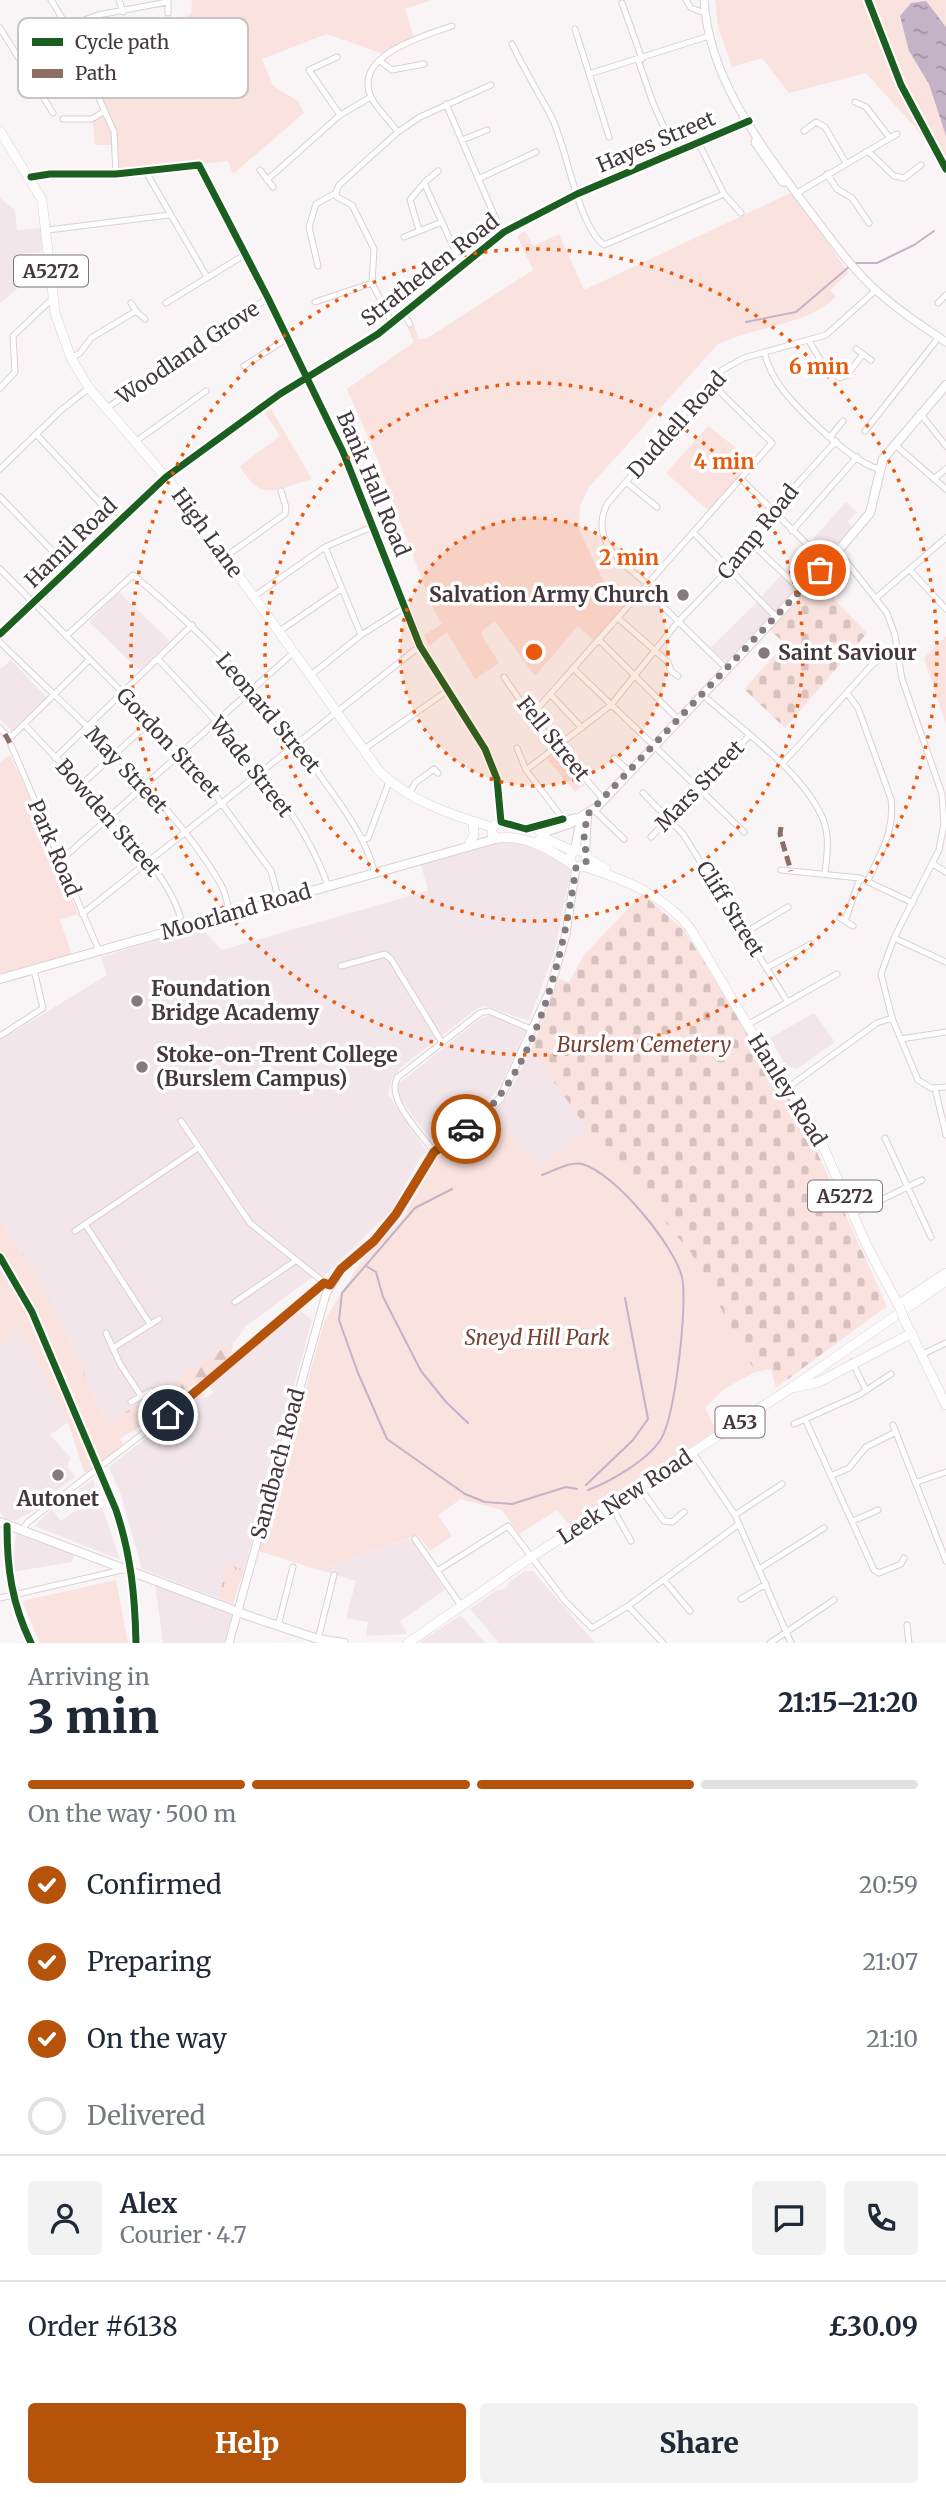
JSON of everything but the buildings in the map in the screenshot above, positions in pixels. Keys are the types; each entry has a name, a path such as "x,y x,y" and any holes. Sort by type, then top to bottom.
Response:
{"main road":[{"name":"High Lane","path":"0,131 31,177 42,200 48,230 53,298 71,358 89,388 166,477 389,782 409,795 472,822 499,830"},
{"path":"539,835 587,814 604,800 838,551 870,513 879,469 894,444 919,412 946,385"},
{"path":"539,835 563,819 587,814"},
{"path":"580,861 574,850 587,814"},
{"path":"580,861 587,814"},
{"path":"471,845 474,835 472,822"},
{"path":"525,840 526,829"},
{"name":"A5272","path":"499,830 526,829 574,850"},
{"name":"A5272","path":"499,830 525,840 539,835"},
{"name":"Moorland Road","path":"0,979 471,845 499,830"},
{"name":"A5272","path":"539,835 580,861"},
{"name":"Hanley Road","path":"580,861 645,888 678,913 690,928 786,1089 815,1128 852,1214 946,1405"},
{"path":"898,1306 946,1273"},
{"name":"Leek New Road","path":"408,1643 530,1558 791,1388 946,1281"},
{"path":"791,1388 811,1386 852,1362 912,1333"},
{"path":"3,1524 278,1626 318,1639 344,1643"}],"street":[{"path":"51,0 62,18"},
{"path":"119,0 123,12"},
{"path":"686,0 691,8 705,13"},
{"path":"704,0 709,36 729,90 756,136 851,265 876,290 943,340 865,428"},
{"path":"90,18 167,1 168,13"},
{"path":"632,6 623,6 653,103 676,154"},
{"path":"398,132 371,97 371,74 380,61 397,46 449,27 444,21"},
{"path":"0,27 18,56"},
{"path":"575,29 609,137"},
{"path":"589,74 709,36"},
{"path":"512,44 536,95 551,117 577,194 597,239 604,245 724,194"},
{"path":"337,57 309,70 340,115"},
{"path":"380,61 392,71 424,64"},
{"path":"318,266 310,237 311,216 316,204 336,193 339,185 398,132 479,87 491,85"},
{"path":"267,180 340,115 371,97"},
{"path":"44,98 53,113"},
{"path":"97,98 114,132 116,174"},
{"path":"855,102 866,107 890,138"},
{"path":"446,104 504,232"},
{"path":"66,116 92,119 103,112"},
{"name":"Hayes Street","path":"577,194 749,121"},
{"path":"804,131 816,122 825,127 846,163"},
{"path":"462,140 487,130"},
{"path":"797,193 897,134"},
{"path":"699,144 724,194 741,213"},
{"path":"478,179 536,152"},
{"path":"869,152 894,176 904,178 921,165"},
{"name":"Bank Hall Road","path":"146,172 198,165 307,377 373,526 420,646 489,759 497,779 499,830"},
{"path":"260,170 273,187"},
{"path":"419,230 410,200 438,171"},
{"path":"31,177 50,174 146,172 207,277"},
{"path":"827,174 837,189 852,198 869,223"},
{"path":"424,183 458,257 466,264"},
{"path":"336,193 337,197 352,205 373,249 372,283 392,323"},
{"name":"Stratheden Road","path":"166,477 307,377 392,323 504,232 577,194"},
{"path":"48,230 169,215"},
{"path":"404,237 412,237 419,230 442,222"},
{"path":"166,303 244,255"},
{"path":"315,302 372,283"},
{"name":"Duddell Road","path":"726,668 607,547 601,517 607,504 723,370 764,352 809,341 836,328 876,290"},
{"path":"938,303 946,295"},
{"path":"0,388 15,372 13,336 53,298"},
{"name":"Woodland Grove","path":"107,408 268,298"},
{"path":"131,303 145,319"},
{"path":"71,358 80,353 91,338 136,311"},
{"path":"404,314 410,324"},
{"path":"244,366 288,338"},
{"path":"809,341 824,366 841,378 847,375 863,354"},
{"path":"856,349 871,360"},
{"path":"764,352 772,374 784,392 857,457 879,469"},
{"path":"531,716 772,443 712,384"},
{"path":"0,469 89,388"},
{"path":"135,442 206,391"},
{"path":"919,412 946,446"},
{"name":"Camp Road","path":"526,770 611,705 678,622 730,569 834,438 844,421"},
{"path":"36,434 118,522"},
{"path":"894,444 946,489"},
{"path":"792,531 857,457"},
{"path":"935,478 946,469"},
{"name":"Hamil Road","path":"0,634 166,477"},
{"path":"741,480 826,563"},
{"path":"626,482 657,507"},
{"path":"225,557 285,514 286,507 281,492"},
{"path":"0,497 69,568"},
{"path":"253,597 325,547 373,526"},
{"path":"693,532 775,616"},
{"path":"876,598 946,538"},
{"path":"750,542 800,589"},
{"path":"325,547 361,635"},
{"path":"838,551 887,613 902,679 943,802 943,832 933,864 894,938 880,974 892,1018 918,1080 925,1086 946,1087"},
{"name":"Gordon Street","path":"0,569 150,721 224,804 271,871 279,900"},
{"path":"910,570 946,609"},
{"name":"Leonard Street","path":"66,636 133,575 192,625 299,744 364,839 375,873"},
{"path":"278,632 341,589"},
{"path":"311,676 361,635 404,608"},
{"path":"618,618 668,662 669,673 678,676"},
{"path":"55,758 192,625"},
{"path":"599,640 679,720"},
{"name":"May Street","path":"0,642 114,755 185,834 222,886 230,914"},
{"path":"82,915 420,646"},
{"path":"60,861 293,653"},
{"path":"782,764 878,660 898,657"},
{"name":"Wade Street","path":"158,659 261,774 318,857 328,886"},
{"path":"0,728 5,734 12,736 89,660"},
{"path":"573,668 744,832"},
{"name":"Fell Street","path":"504,677 531,716 604,800"},
{"path":"364,749 447,691"},
{"path":"847,693 858,708 891,799 893,812 891,832 868,880"},
{"path":"550,694 582,728"},
{"path":"702,694 782,764 823,820 828,845 825,873"},
{"path":"81,785 150,721"},
{"name":"Bowden Street","path":"24,724 150,860 176,899 181,919"},
{"name":"Mars Street","path":"650,837 749,736"},
{"name":"Park Road","path":"11,745 99,951"},
{"path":"517,748 526,770 563,819"},
{"path":"616,761 630,772"},
{"path":"409,795 415,783 434,769 438,773"},
{"path":"364,839 368,838 389,782"},
{"name":"Cliff Street","path":"643,793 694,850 787,1001"},
{"path":"587,814 624,839"},
{"path":"533,1030 489,1011 480,1013 397,1077 393,1090 394,1098 434,1152 470,1126 500,1099 533,1030 563,947 580,861"},
{"path":"933,864 946,873"},
{"path":"781,870 868,880 913,903"},
{"path":"853,926 843,920 860,878"},
{"path":"746,932 788,907"},
{"path":"894,938 946,962"},
{"path":"766,968 811,944"},
{"path":"341,966 385,954 391,959 441,1041"},
{"path":"0,1036 43,1008 34,970"},
{"path":"747,1025 837,974"},
{"path":"786,1089 877,1023 892,1018"},
{"path":"901,1039 946,1032"},
{"path":"935,1088 946,1135"},
{"path":"22,1530 28,1522 214,1378 313,1292 327,1284 250,1223 181,1121"},
{"path":"885,1138 931,1237"},
{"path":"75,1231 198,1148"},
{"name":"Sandbach Road","path":"229,1643 327,1284 374,1241 396,1214 434,1152"},
{"path":"852,1214 922,1180"},
{"path":"85,1224 150,1324"},
{"path":"235,1302 295,1261"},
{"path":"313,1292 326,1294"},
{"path":"113,1348 159,1319"},
{"path":"106,1333 141,1396"},
{"path":"923,1354 946,1343"},
{"path":"852,1362 866,1390"},
{"path":"794,1424 866,1390 891,1374"},
{"path":"131,1402 151,1391"},
{"path":"805,1419 833,1475 874,1570 879,1573 901,1564 904,1558"},
{"path":"893,1425 946,1561"},
{"path":"833,1475 849,1468 866,1447 896,1432"},
{"path":"693,1453 735,1515 791,1643"},
{"path":"916,1482 946,1472"},
{"path":"735,1515 782,1484"},
{"path":"640,1488 664,1521 672,1522 684,1512"},
{"path":"612,1507 631,1541"},
{"path":"853,1521 878,1510"},
{"path":"3,1524 12,1596 31,1643"},
{"path":"437,1571 508,1526 565,1601 592,1628 628,1606 739,1524"},
{"path":"759,1569 824,1528"},
{"path":"415,1539 462,1607"},
{"path":"278,1626 293,1567"},
{"path":"0,1598 128,1569"},
{"path":"318,1639 334,1575"},
{"path":"664,1580 690,1611"},
{"path":"741,1599 766,1584"},
{"path":"770,1643 834,1600"},
{"path":"628,1606 663,1643"},
{"path":"907,1625 909,1643"}],"shaded area":[{"path":"0,198 15,210 17,230 41,228 42,252 20,254 24,283 0,303"},
{"path":"846,502 857,512 847,522 854,529 726,662 710,648 759,600"},
{"path":"119,592 170,641 140,671 89,622"},
{"path":"11,660 47,698 12,731 0,719 0,667"},
{"path":"496,841 514,841 549,852 571,869 555,950 529,1021 486,1006 478,1008 400,1068 392,1079 388,1094 427,1152 420,1158 392,1210 325,1275 310,1279 246,1326 236,1340 112,1421 105,1419 55,1310 0,1219 0,1040 107,975 101,957 200,927 222,950 410,896 428,890 421,865"},
{"path":"814,1013 835,1042 797,1069 785,1065 770,1038"},
{"path":"491,1015 526,1030 501,1084 484,1108 436,1140 430,1139 397,1095 398,1084 481,1018"},
{"path":"531,1050 589,1131 539,1165 490,1116 506,1099"},
{"path":"299,1309 312,1320 244,1570 227,1565 218,1598 142,1569 121,1495 109,1467 171,1421 202,1392 206,1398 213,1393 209,1386"},
{"path":"21,1330 68,1422 50,1435 71,1458 67,1466 75,1477 33,1507 31,1504 33,1511 15,1521 6,1519 0,1512 0,1343"},
{"path":"93,1480 120,1560 35,1526 52,1509 61,1521 80,1507 71,1495"},
{"path":"16,1532 75,1552 72,1562 12,1572"},
{"path":"411,1538 445,1590 400,1621 407,1634 366,1636 368,1622 346,1618 356,1581 319,1570"},
{"path":"524,1571 533,1571 595,1643 499,1643 470,1609 495,1591 506,1588 509,1582"},
{"path":"155,1584 232,1614 224,1643 163,1643"},
{"path":"461,1615 485,1643 419,1643"}],"green space":[{"path":"192,0 431,0 405,9 414,39 386,55 327,34 262,59 273,86 298,101 304,113 233,174 228,161 116,174 115,145 95,145 93,123 103,112 97,98 248,98 248,18 184,18 191,13"},
{"path":"715,0 946,0 946,169 914,126 866,73 789,93 762,58 732,67 718,27"},
{"path":"795,191 848,273 830,290 836,297 810,314 717,345 589,487 580,506 579,530 604,582 631,603 596,643 578,626 535,676 495,621 482,630 482,636 499,663 475,679 447,632 429,646 424,635 442,624 431,604 377,458 347,389 414,342 407,326 413,323 419,339 426,339 533,270 517,236 525,231 533,246 559,234 584,290"},
{"path":"271,409 312,479 272,491 256,486 240,466 280,436 265,413"},
{"path":"708,426 753,461 709,511 666,473"},
{"path":"817,582 867,633 785,728 744,689 785,644 770,630"},
{"path":"946,636 946,724 924,658"},
{"path":"557,752 584,785 575,792 547,759"},
{"path":"10,755 55,853 78,914 60,920 72,955 0,974 0,762"},
{"name":"Burslem Cemetery","path":"642,894 684,930 802,1119 887,1306 776,1388 771,1369 755,1372 691,1253 589,1131 531,1050 559,979 569,982 584,955"},
{"name":"Sneyd Hill Park","path":"490,1116 539,1165 589,1131 691,1253 755,1372 724,1389 705,1408 716,1430 570,1526 557,1510 519,1534 502,1510 461,1499 438,1515 452,1536 430,1551 418,1535 319,1570 259,1551 325,1320 359,1264 402,1219 438,1157 483,1126"},
{"path":"0,1219 55,1310 100,1410 105,1419 112,1421 123,1444 89,1472 84,1472 68,1422 21,1331 0,1343"},
{"path":"19,1247 55,1310 105,1419 112,1421 233,1342 231,1353 220,1369 172,1399 150,1426 141,1426 116,1441 93,1430"},
{"path":"227,1564 244,1570 233,1604 218,1598"},
{"path":"116,1580 128,1643 40,1643 22,1601"}],"water":[{"path":"926,1 946,27 946,136 929,84 909,51 900,16 911,3"}],"waterway":[{"path":"855,263 877,263 914,245 934,231"},
{"path":"746,322 796,312 850,266"},
{"path":"542,1175 577,1163 595,1170 641,1211 668,1247 682,1277 683,1310 679,1360 671,1408 661,1439 647,1455 628,1469 588,1490"},
{"path":"452,1189 415,1208 342,1293 339,1320 358,1373 387,1439 465,1494 485,1502 512,1504 566,1487 577,1489"},
{"path":"366,1266 376,1272 383,1297 421,1371 446,1402 468,1423"},
{"path":"586,1485 633,1440 648,1419 625,1298"}],"marked path":[{"path":"5,734 11,745"},
{"path":"781,827 780,834 791,871"},
{"path":"181,919 183,927"}],"cycle path":[{"path":"868,0 901,85 946,169"},
{"path":"0,634 166,477 280,394 378,334 504,232 577,194 749,121"},
{"path":"31,177 50,174 116,174 199,165 343,452 420,646 485,749 497,779 501,822 526,829 563,819"},
{"path":"0,1257 32,1312 116,1510 131,1576 136,1643"},
{"path":"7,1526 12,1586 19,1614 31,1643"}],"way so far":[{"path":"466,1129 500,1099 511,1081 550,990 569,920 576,867 583,866 587,861 584,838 587,815 820,570"}],"place":[{"name":"Salvation Army Church","path":"683,595"},
{"name":"Saint Saviour","path":"764,653"},
{"name":"Foundation Bridge Academy","path":"137,1001"},
{"name":"Stoke-on-Trent College (Burslem Campus)","path":"142,1067"},
{"name":"Autonet","path":"58,1475"}],"route":[{"path":"168,1415 304,1299 324,1283 330,1285 341,1269 374,1241 396,1214 434,1152 466,1129"}]}
